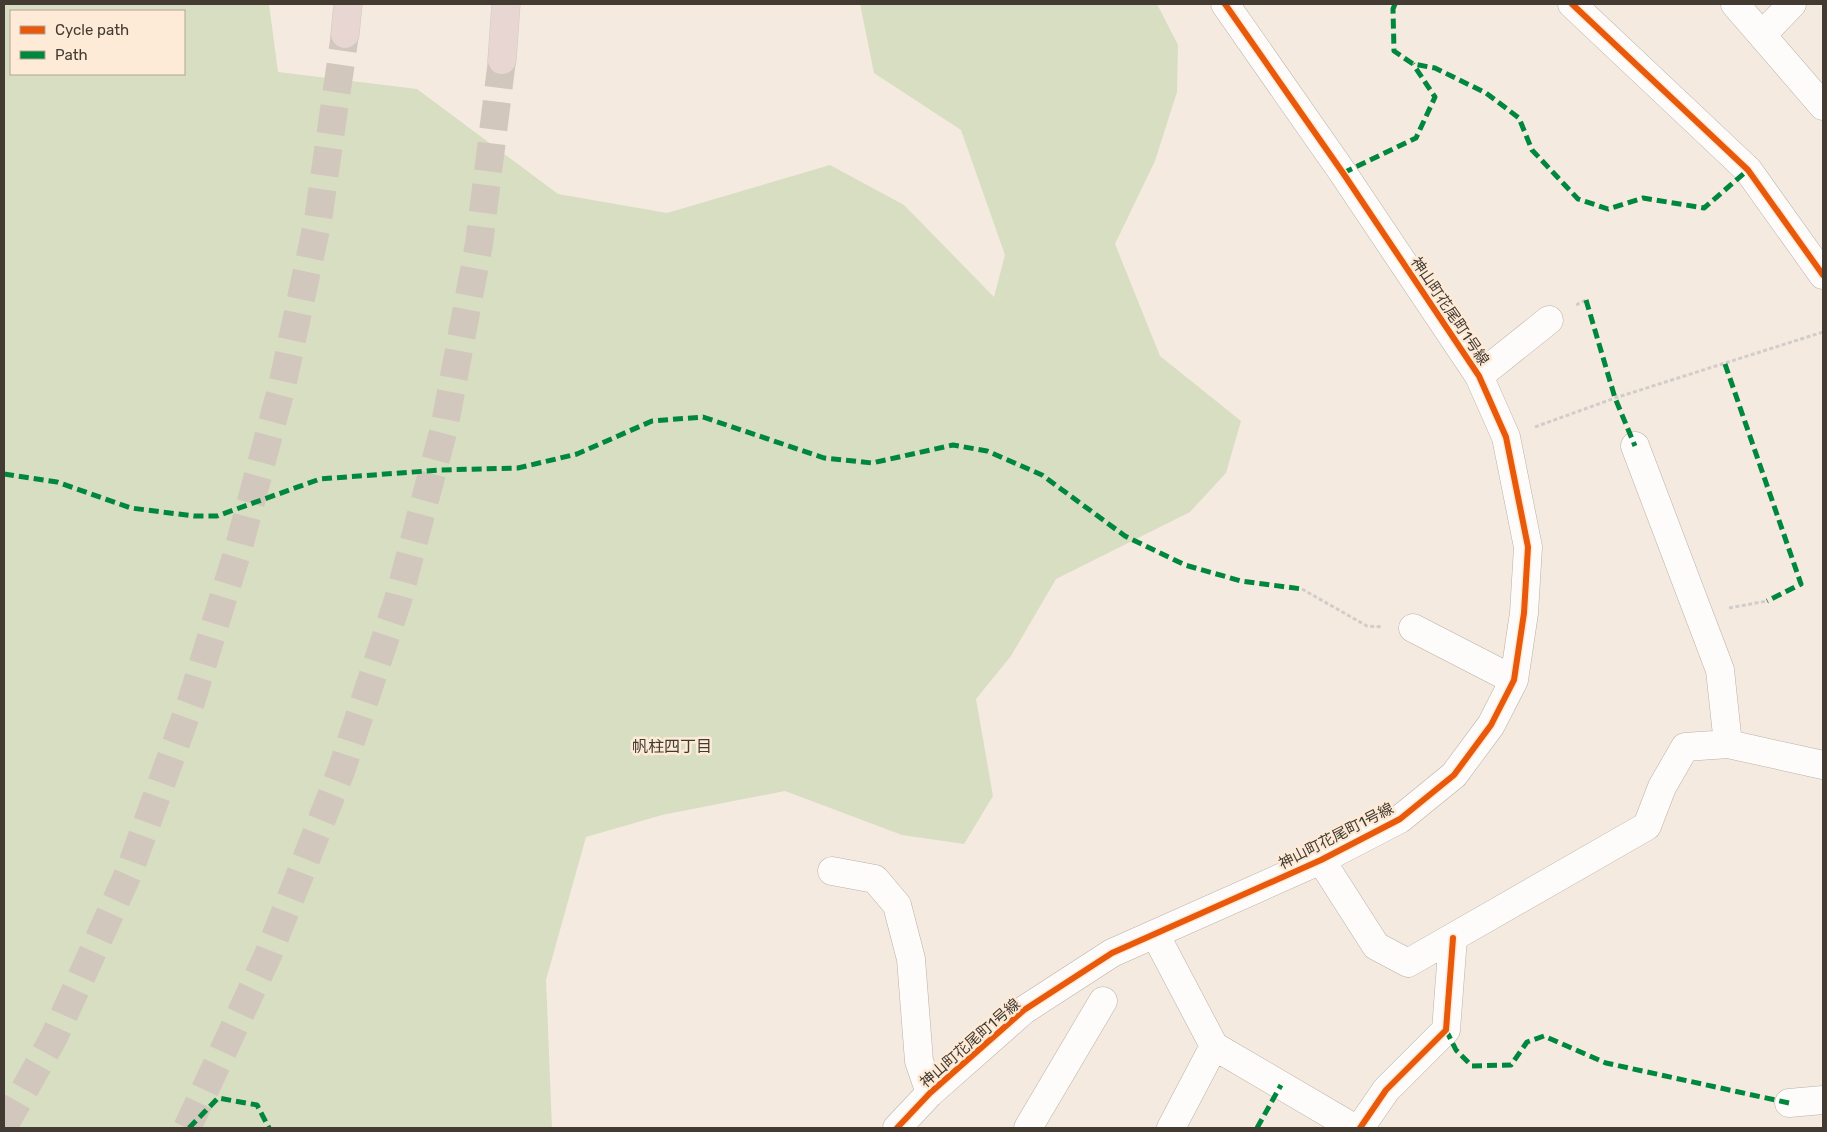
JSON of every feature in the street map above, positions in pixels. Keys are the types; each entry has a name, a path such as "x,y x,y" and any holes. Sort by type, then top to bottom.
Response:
{"highway":[{"path":"345,34 348,4"},
{"path":"502,60 506,4"}],"street":[{"name":"神山町花尾町1号線","path":"897,1128 930,1093 1024,1010 1112,952 1321,860 1400,819 1454,775 1491,725 1514,680 1524,613 1528,546 1506,437 1479,376 1343,173 1224,4"},
{"path":"1572,4 1748,170 1823,275"},
{"path":"1735,4 1823,106"},
{"path":"1762,34 1792,4"},
{"path":"1479,376 1549,320"},
{"path":"1635,446 1720,670 1728,744"},
{"path":"1414,628 1514,680"},
{"path":"1321,860 1376,946 1408,963 1647,826 1662,787 1685,748 1728,744 1823,765"},
{"path":"832,871 874,879 897,904 911,959 919,1061 930,1093"},
{"path":"1154,934 1214,1046 1354,1128"},
{"path":"1360,1128 1386,1090 1446,1030 1453,938"},
{"path":"1028,1128 1102,1001"},
{"path":"1171,1128 1214,1046"},
{"path":"1789,1103 1823,1100"}],"path":[{"path":"1506,437 1616,398 1823,332"},
{"path":"1302,589 1366,626 1414,628"},
{"path":"1699,614 1767,601"}],"green space":[{"path":"4,4 269,4 278,72 417,89 558,194 667,213 830,165 904,205 994,297 1005,255 961,130 874,73 860,4 1157,4 1178,45 1177,92 1155,161 1115,244 1160,356 1241,421 1226,473 1190,512 1056,579 1011,656 976,699 993,796 964,844 902,835 785,791 662,815 586,837 546,980 552,1128 4,1128"}],"tunnel":[{"path":"4,1126 54,1037 129,872 191,702 238,550 282,386 318,220 345,34"},
{"path":"187,1128 268,955 341,771 398,600 444,429 479,244 502,60"}],"marked path":[{"path":"1395,4 1393,9 1394,51 1413,64 1435,68 1486,93 1519,118 1532,150 1578,199 1608,209 1643,198 1704,208 1748,170"},
{"path":"1343,173 1416,138 1435,97 1413,64"},
{"path":"1586,300 1615,398 1635,446"},
{"path":"1725,364 1801,584 1767,601"},
{"path":"4,474 57,482 131,508 194,516 217,516 320,479 440,470 518,468 577,454 652,421 703,417 824,458 872,463 953,445 987,451 1042,475 1125,536 1185,565 1241,581 1302,589"},
{"path":"1446,1030 1456,1050 1472,1066 1511,1065 1527,1042 1544,1036 1606,1063 1789,1103"},
{"path":"1257,1128 1281,1085"},
{"path":"189,1128 218,1098 257,1105 269,1128"}],"cycle path":[{"path":"897,1128 930,1093 1024,1010 1112,953 1321,860 1400,819 1454,775 1491,725 1514,680 1524,613 1528,547 1506,437 1479,376 1343,173 1225,4"},
{"path":"1572,4 1748,170 1823,275"},
{"path":"1360,1128 1386,1090 1446,1030 1453,938"}],"district":[{"name":"帆柱四丁目","path":"672,746"}]}
